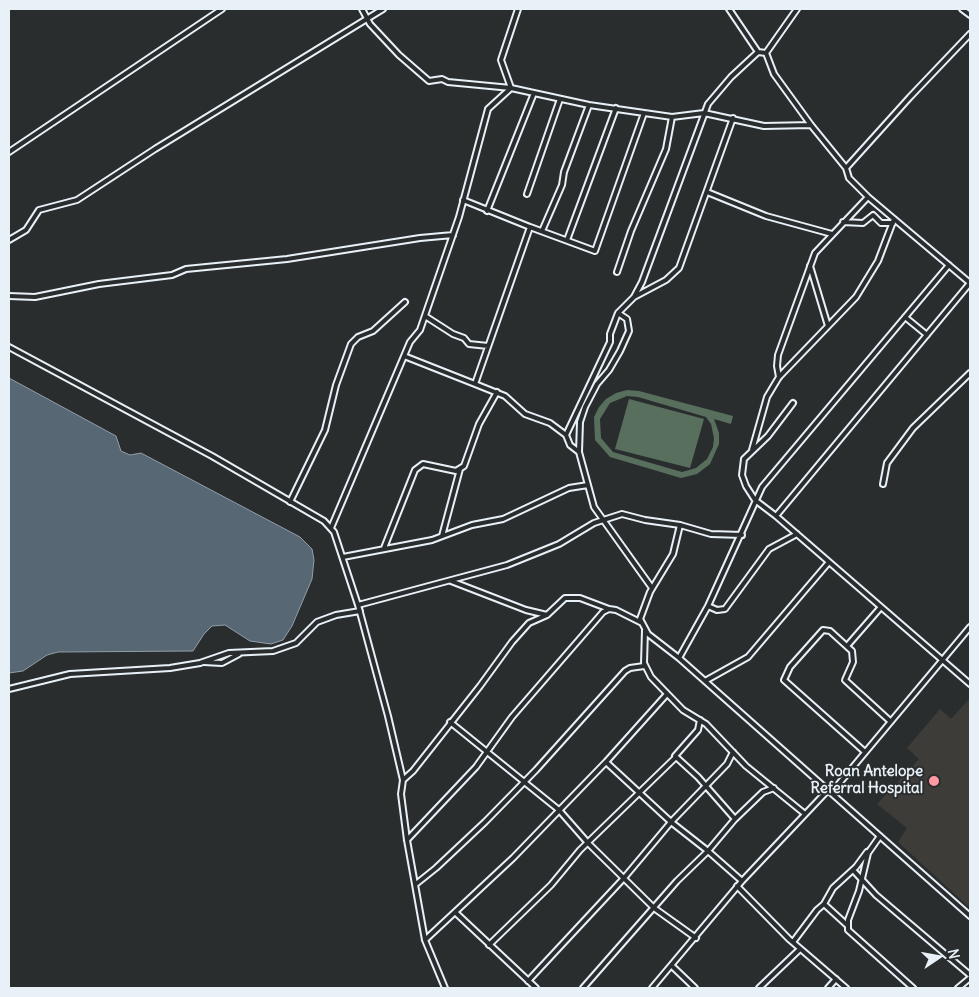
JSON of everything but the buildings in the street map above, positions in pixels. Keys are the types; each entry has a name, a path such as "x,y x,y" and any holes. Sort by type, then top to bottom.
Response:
{"street":[{"path":"9,152 222,9"},
{"path":"362,9 367,19 399,55 430,81 442,79 511,88 590,105 672,117 704,113 764,126 811,125"},
{"path":"9,240 26,230 39,210 77,200 155,149 383,9"},
{"path":"511,88 501,60 518,9"},
{"path":"729,9 758,52 766,53"},
{"path":"766,53 797,9"},
{"path":"962,9 970,15"},
{"path":"846,168 970,34"},
{"path":"566,436 610,342 610,334 618,313 634,297 649,265 708,104 726,82 758,52"},
{"path":"766,53 774,74 811,125 846,168 849,178 894,221 970,283 776,516"},
{"path":"331,528 410,342 420,330 464,200 488,109 511,88"},
{"path":"487,211 534,93"},
{"path":"528,194 560,99"},
{"path":"542,231 562,185 564,172 590,105"},
{"path":"567,240 616,108"},
{"path":"464,200 487,211 595,251 644,113"},
{"path":"617,272 631,231 666,149 672,117"},
{"path":"634,297 652,289 677,272 733,118"},
{"path":"707,192 766,216 832,234"},
{"path":"780,377 777,366 778,355 815,253 868,197"},
{"path":"844,222 863,223 873,215 881,223 894,221"},
{"path":"752,450 767,397 780,377 856,297 870,276 894,221"},
{"path":"475,384 530,227"},
{"path":"9,296 35,297 99,284 172,275 186,269 287,259 420,238 453,235"},
{"path":"679,658 708,606 742,535 762,487 949,265"},
{"path":"810,266 828,327"},
{"path":"290,502 322,438 336,385 351,344 358,337 373,331 405,302"},
{"path":"618,313 627,319 628,331 620,351 609,370 597,384 585,406 580,422 579,452 594,507 602,520 631,555 652,588"},
{"path":"425,316 453,334 464,338 469,344 488,346"},
{"path":"905,317 927,335"},
{"path":"9,347 212,456 331,528 343,557 360,611 403,780 401,794 407,840 425,940 444,988"},
{"path":"404,356 506,396 525,414 550,423 566,436 570,445 579,452"},
{"path":"883,484 887,463 913,428 970,373"},
{"path":"384,548 415,470 423,464 456,471 464,466 479,424 497,392"},
{"path":"793,403 768,436 744,460 742,475 755,500 830,562 970,684"},
{"path":"442,536 460,469"},
{"path":"343,557 442,536 472,524 503,519 569,488 588,485"},
{"path":"358,605 477,575 530,556 602,520 622,514 645,520 680,525 711,534 742,535"},
{"path":"680,525 674,554 652,588 642,613 642,623 645,630 661,646 679,658 706,681 830,790 970,916"},
{"path":"708,606 717,610 725,609 769,550 797,534"},
{"path":"706,681 748,657 830,562"},
{"path":"451,581 526,610 547,615"},
{"path":"403,780 413,771 512,642 529,623 547,615 565,598 580,598 616,610 642,623"},
{"path":"847,646 881,607"},
{"path":"407,840 457,788 532,693 595,621 609,609"},
{"path":"204,662 224,654 263,653 286,648 302,638 317,622 336,615 360,611"},
{"path":"652,988 696,938 737,886 865,752 970,626"},
{"path":"645,630 642,647 644,666 667,694 683,710 700,720 722,738 733,752 805,814"},
{"path":"865,752 784,680 790,667 823,630 830,631 852,651 854,656 845,680 890,721"},
{"path":"9,689 70,674 170,668 204,662 225,662 240,653"},
{"path":"416,884 436,868 525,782 625,671 630,668 644,666"},
{"path":"425,940 456,913 606,762 667,694"},
{"path":"489,945 551,885 572,858 675,758 675,753 698,730 700,720"},
{"path":"450,722 558,810 588,843 654,908 673,922 681,924 696,938"},
{"path":"528,981 624,878 671,822 727,764 733,752"},
{"path":"675,758 705,786 735,819"},
{"path":"606,762 671,822 742,881"},
{"path":"583,988 735,819 763,792 774,788"},
{"path":"793,942 824,904 833,888 853,870 880,836"},
{"path":"871,847 862,882 847,925 849,933 869,947 914,988"},
{"path":"853,870 862,882 970,976 958,988"},
{"path":"737,886 793,942 846,988"},
{"path":"824,904 847,925"},
{"path":"456,913 536,988"},
{"path":"759,988 800,948"},
{"path":"672,966 695,988"},
{"path":"828,988 836,980"}],"shaded area":[{"name":"Roan Antelope Referral Hospital","path":"970,698 970,908 898,842 907,828 877,804 919,759 907,748 940,709 951,719"}],"green space":[{"path":"627,390 639,391 733,416 731,424 714,419 719,433 719,444 710,464 697,474 681,478 610,457 595,440 594,417 606,399 616,393","holes":["627,396 638,397 706,417 711,424 714,438 713,447 707,459 696,468 682,472 613,452 601,438 600,419 610,403"]},
{"path":"629,399 704,419 690,468 615,449"}],"water":[{"path":"9,378 116,436 121,451 130,455 141,453 300,537 312,549 314,560 312,579 292,626 283,640 271,644 250,641 225,625 212,626 204,634 193,651 58,652 47,655 23,671 9,673"}],"place":[{"name":"Roan Antelope Referral Hospital","path":"934,781"}]}
